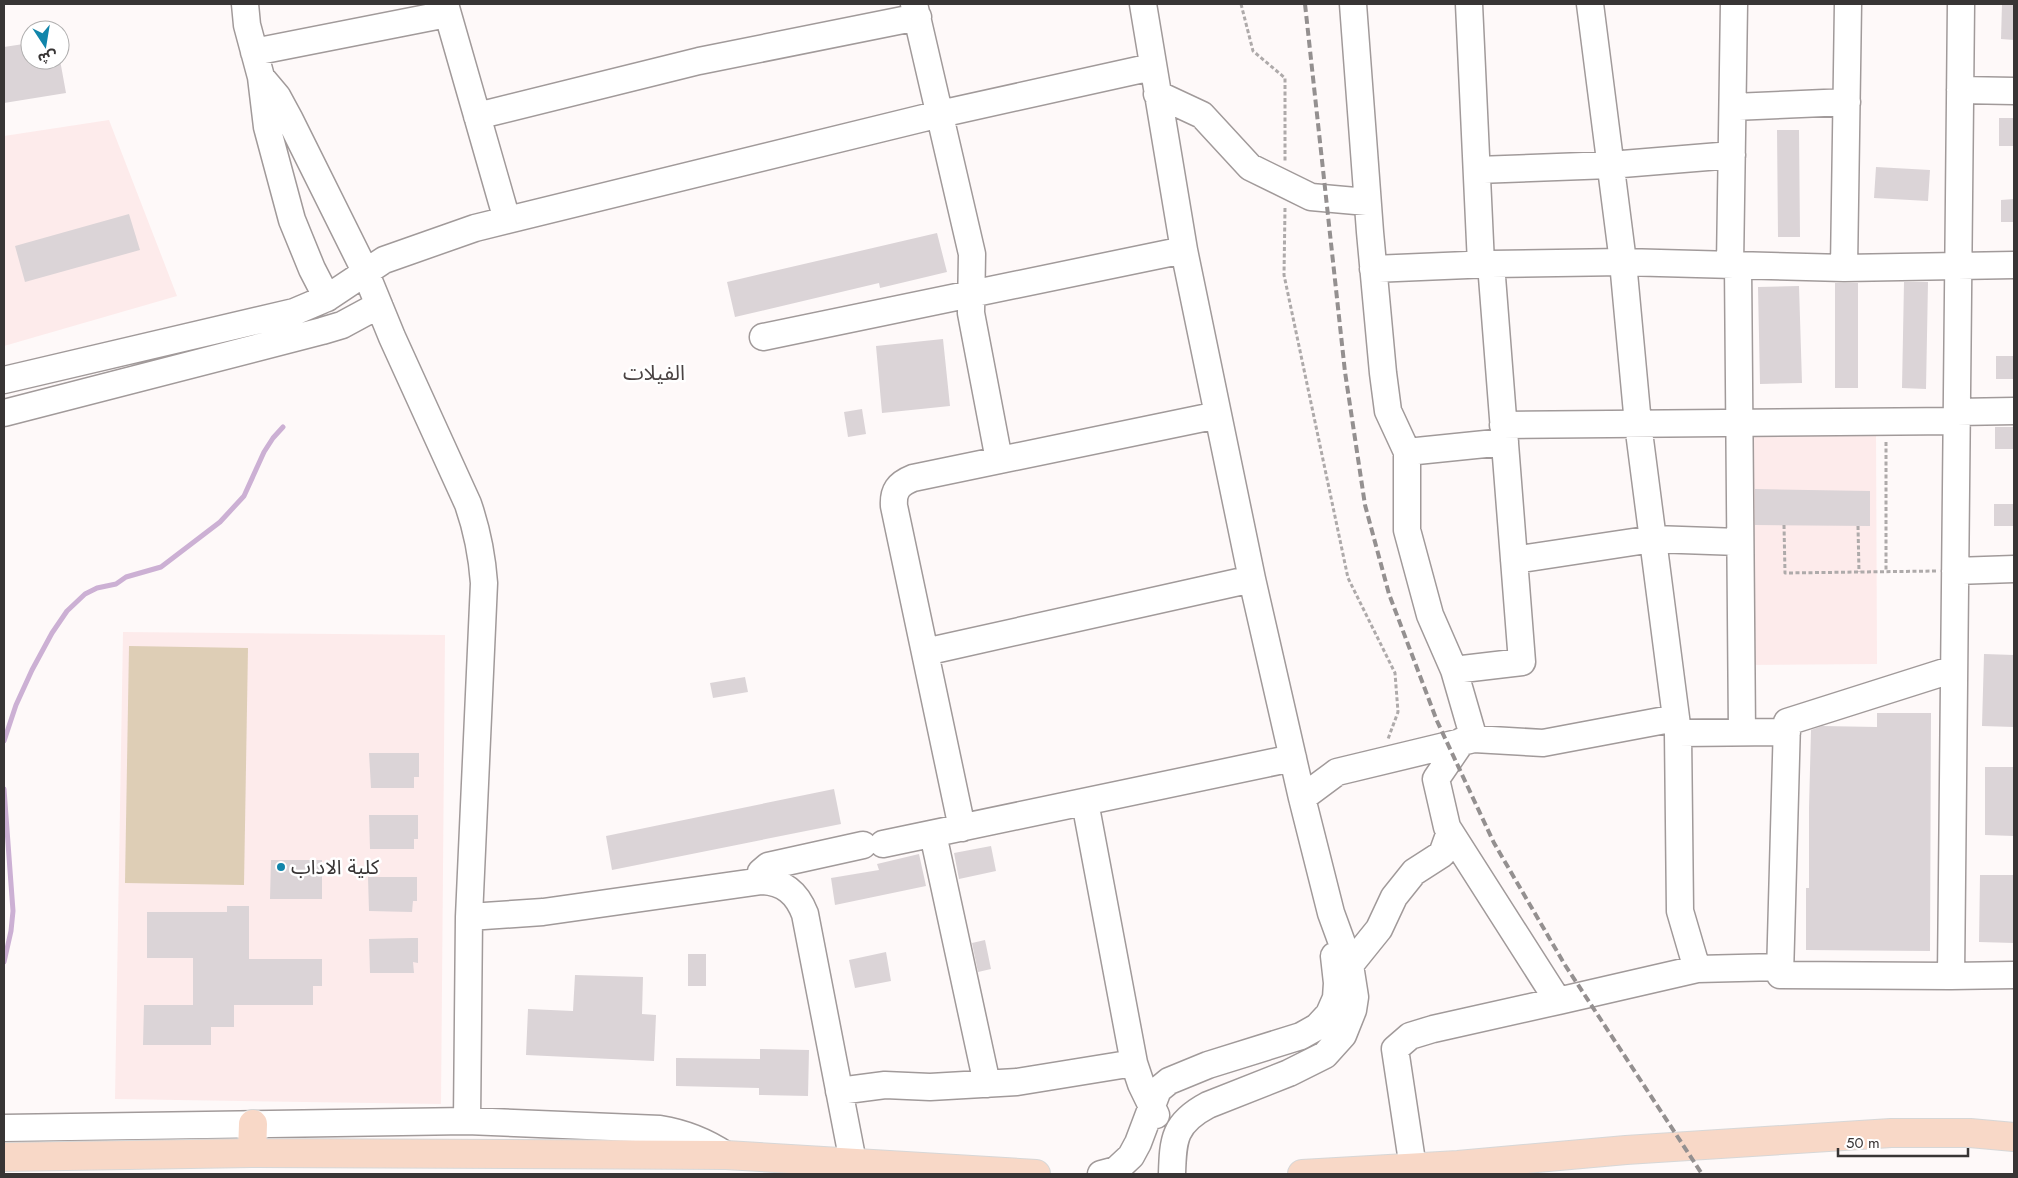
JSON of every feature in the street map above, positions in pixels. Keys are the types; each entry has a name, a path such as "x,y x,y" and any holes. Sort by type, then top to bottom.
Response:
{"main road":[{"path":"252,1153 253,1124"},
{"path":"1302,1174 1413,1168 1626,1150 1890,1133 1970,1133 2014,1137"},
{"path":"4,1157 252,1153 726,1156 1036,1174"}],"street":[{"path":"245,4 247,25 261,76 267,127 292,220 312,269 327,298"},
{"path":"1143,4 1184,250 1252,579 1302,798 1331,913 1350,965 1354,983 1353,1010 1344,1035 1336,1046 1326,1055 1306,1066 1195,1112 1185,1120 1173,1143 1172,1174"},
{"path":"1353,4 1367,202 1388,411 1407,452 1407,530 1430,615 1454,670 1468,740"},
{"path":"1454,670 1522,662 1504,434 1477,170 1469,4"},
{"path":"1590,4 1622,262 1638,424 1677,726 1680,911 1697,969"},
{"path":"1734,4 1732,155 1742,732"},
{"path":"1844,268 1848,4"},
{"path":"1951,976 1961,4"},
{"path":"254,52 446,9 478,116 506,220"},
{"path":"478,116 916,10 972,254 972,313 999,460"},
{"path":"4,380 294,312 327,298 384,260 414,248 506,220 940,114 1152,67"},
{"path":"261,76 277,96 290,120 365,271 468,504 478,532 483,559 484,583 468,917 467,1121"},
{"path":"1960,90 2014,91"},
{"path":"1157,94 1202,115 1250,167 1311,197 1367,202"},
{"path":"1733,107 1847,102"},
{"path":"1477,170 1610,165 1732,155"},
{"path":"764,337 1184,250"},
{"path":"1373,269 1486,264 1622,262 1844,268 2014,265"},
{"path":"4,412 322,331 342,325 379,305"},
{"path":"1407,452 1504,434 1638,424 1886,422 2014,411"},
{"path":"962,828 894,506 894,496 897,488 903,482 912,478 1218,415"},
{"path":"1514,560 1653,539 1739,542"},
{"path":"1955,570 2014,570"},
{"path":"925,652 1252,579"},
{"path":"1954,669 1787,722 1780,975 2014,975"},
{"path":"1302,798 1337,772 1468,740 1543,743 1677,726 1742,732 1787,732"},
{"path":"1468,740 1436,779 1447,827 1558,1001"},
{"path":"762,881 761,872 768,866 933,834 1293,758"},
{"path":"1085,802 1134,1063 1151,1106 1173,1143"},
{"path":"1350,965 1379,929 1394,897 1414,872 1442,854 1450,832"},
{"path":"933,834 987,1084"},
{"path":"468,917 543,912 762,881 774,882 784,886 794,893 801,903 805,914 853,1162"},
{"path":"1101,1174 1116,1170 1131,1156 1138,1143 1158,1090 1169,1081 1208,1065 1310,1033 1324,1021 1333,1006 1337,983 1331,913"},
{"path":"1413,1168 1394,1049 1410,1036 1433,1029 1697,969 1780,967"},
{"path":"839,1091 884,1085 930,1087 1018,1082 1134,1063"},
{"path":"4,1128 467,1121 660,1129 688,1135 714,1147 726,1156"}],"path":[{"path":"1241,4 1252,51 1285,78 1284,275 1348,578 1395,673 1398,712 1380,761"},
{"path":"1886,422 1886,572"},
{"path":"1784,525 1785,573 1955,570"},
{"path":"1858,526 1859,572"}],"shaded area":[{"path":"109,120 177,296 4,346 4,136"},
{"path":"1876,431 1877,664 1748,665 1746,432"},
{"name":"كلية الاداب","path":"123,632 445,635 441,1104 115,1099"},
{"path":"129,646 248,648 244,885 125,883"}],"building":[{"path":"2002,4 2014,4 2014,40 2001,39"},
{"path":"20,45 20,70 62,70 66,93 4,103 4,47"},
{"path":"1999,118 2014,118 2014,146 1999,146"},
{"path":"1777,130 1799,130 1800,237 1778,237"},
{"path":"1876,167 1930,170 1928,201 1874,198"},
{"path":"2014,199 2014,222 2001,222 2001,200"},
{"path":"129,214 140,250 25,282 15,246"},
{"path":"937,233 947,272 880,288 879,283 735,317 727,282"},
{"path":"1904,282 1928,282 1926,389 1902,388"},
{"path":"1835,283 1858,283 1858,388 1835,388"},
{"path":"1799,286 1802,383 1760,384 1758,287"},
{"path":"943,339 950,406 882,413 876,346"},
{"path":"1996,356 2014,356 2014,379 1996,379"},
{"path":"862,409 866,434 848,437 844,412"},
{"path":"1995,427 2014,427 2014,449 1995,449"},
{"path":"1755,489 1870,491 1870,526 1755,525"},
{"path":"1994,504 2014,504 2014,526 1994,526"},
{"path":"1984,654 2014,655 2014,727 1982,726"},
{"path":"745,677 748,692 713,698 710,683"},
{"path":"1877,713 1931,713 1930,951 1806,950 1806,888 1809,888 1811,730 1822,726 1877,727"},
{"path":"369,753 419,753 419,777 414,777 414,788 371,788"},
{"path":"1985,767 2014,767 2014,836 1985,835"},
{"path":"834,789 841,824 612,870 606,836"},
{"path":"369,815 418,815 418,839 414,839 414,849 370,849"},
{"path":"991,846 996,871 959,879 954,853"},
{"path":"919,854 926,886 835,905 831,878 879,870 877,864"},
{"path":"271,860 322,860 322,899 270,899"},
{"path":"1980,875 2014,875 2014,943 1979,942"},
{"path":"368,877 417,877 417,901 413,901 412,912 369,911"},
{"path":"227,906 249,906 249,959 322,959 322,986 313,986 313,1005 234,1005 234,1027 211,1027 211,1045 143,1045 144,1005 193,1005 193,958 147,958 147,912 227,912"},
{"path":"418,938 418,963 413,962 414,973 370,973 369,939"},
{"path":"985,940 991,969 978,972 972,943"},
{"path":"886,952 891,981 855,988 849,960"},
{"path":"688,954 706,954 706,986 688,986"},
{"path":"575,975 643,977 642,1014 656,1015 654,1061 526,1055 528,1009 573,1011"},
{"path":"760,1049 809,1050 808,1096 759,1095 759,1088 676,1086 676,1058 760,1059"}],"waterway":[{"path":"4,741 16,705 32,670 52,633 67,611 85,594 97,588 116,584 126,577 161,567 220,522 244,496 264,452 283,427"},
{"path":"4,789 13,911 11,931 4,962"}],"railway":[{"path":"1305,4 1345,372 1365,505 1389,594 1437,721 1494,843 1565,965 1702,1174"}],"place":[{"name":"كلية الاداب","path":"281,867"}],"district":[{"name":"الفيلات","path":"654,373"}]}
